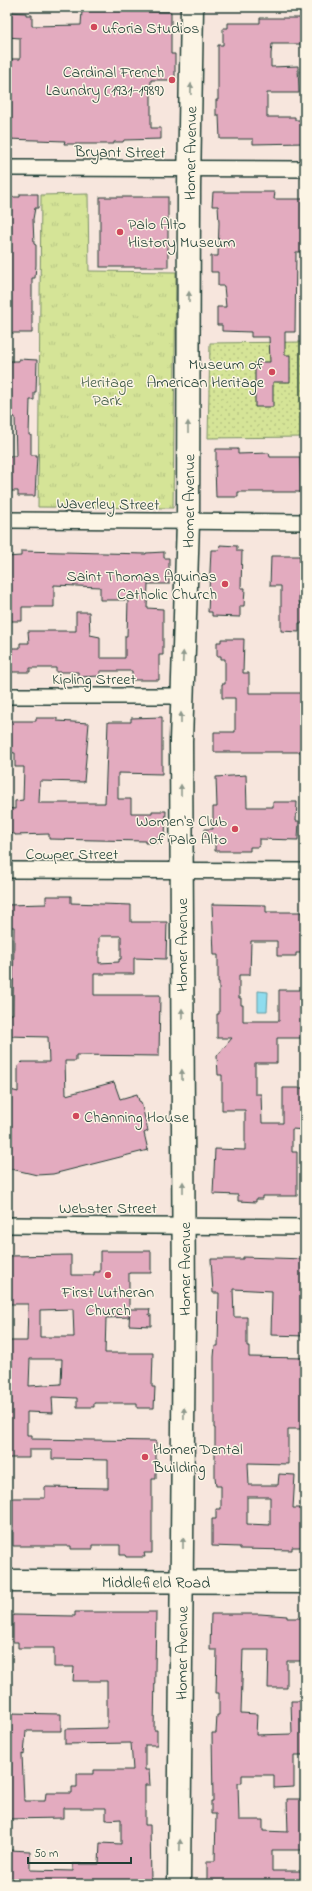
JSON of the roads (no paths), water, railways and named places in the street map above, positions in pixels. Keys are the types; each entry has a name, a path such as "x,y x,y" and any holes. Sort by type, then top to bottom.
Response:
{"street":[{"name":"Homer Avenue","path":"179,1884 183,1582 184,1226 181,871 182,696 188,522 189,170 192,7"},
{"name":"Bryant Street","path":"7,168 189,170 305,169"},
{"name":"Waverley Street","path":"7,520 305,522"},
{"name":"Kipling Street","path":"7,696 182,696"},
{"name":"Cowper Street","path":"7,870 305,871"},
{"name":"Webster Street","path":"7,1225 305,1227"},
{"name":"Middlefield Road","path":"7,1581 305,1582"}],"water":[{"path":"258,991 268,992 267,1011 258,1011"}],"place":[{"name":"uforia Studios","path":"94,27"},
{"name":"Cardinal French Laundry (1931-1989)","path":"172,80"},
{"name":"Palo Alto History Museum","path":"120,232"},
{"name":"Museum of American Heritage","path":"272,372"},
{"name":"Saint Thomas Aquinas Catholic Church","path":"225,584"},
{"name":"Women's Club of Palo Alto","path":"235,829"},
{"name":"Channing House","path":"76,1116"},
{"name":"First Lutheran Church","path":"108,1275"},
{"name":"Homer Dental Building","path":"145,1457"}],"park label":[{"name":"Heritage Park","path":"107,390"}]}
